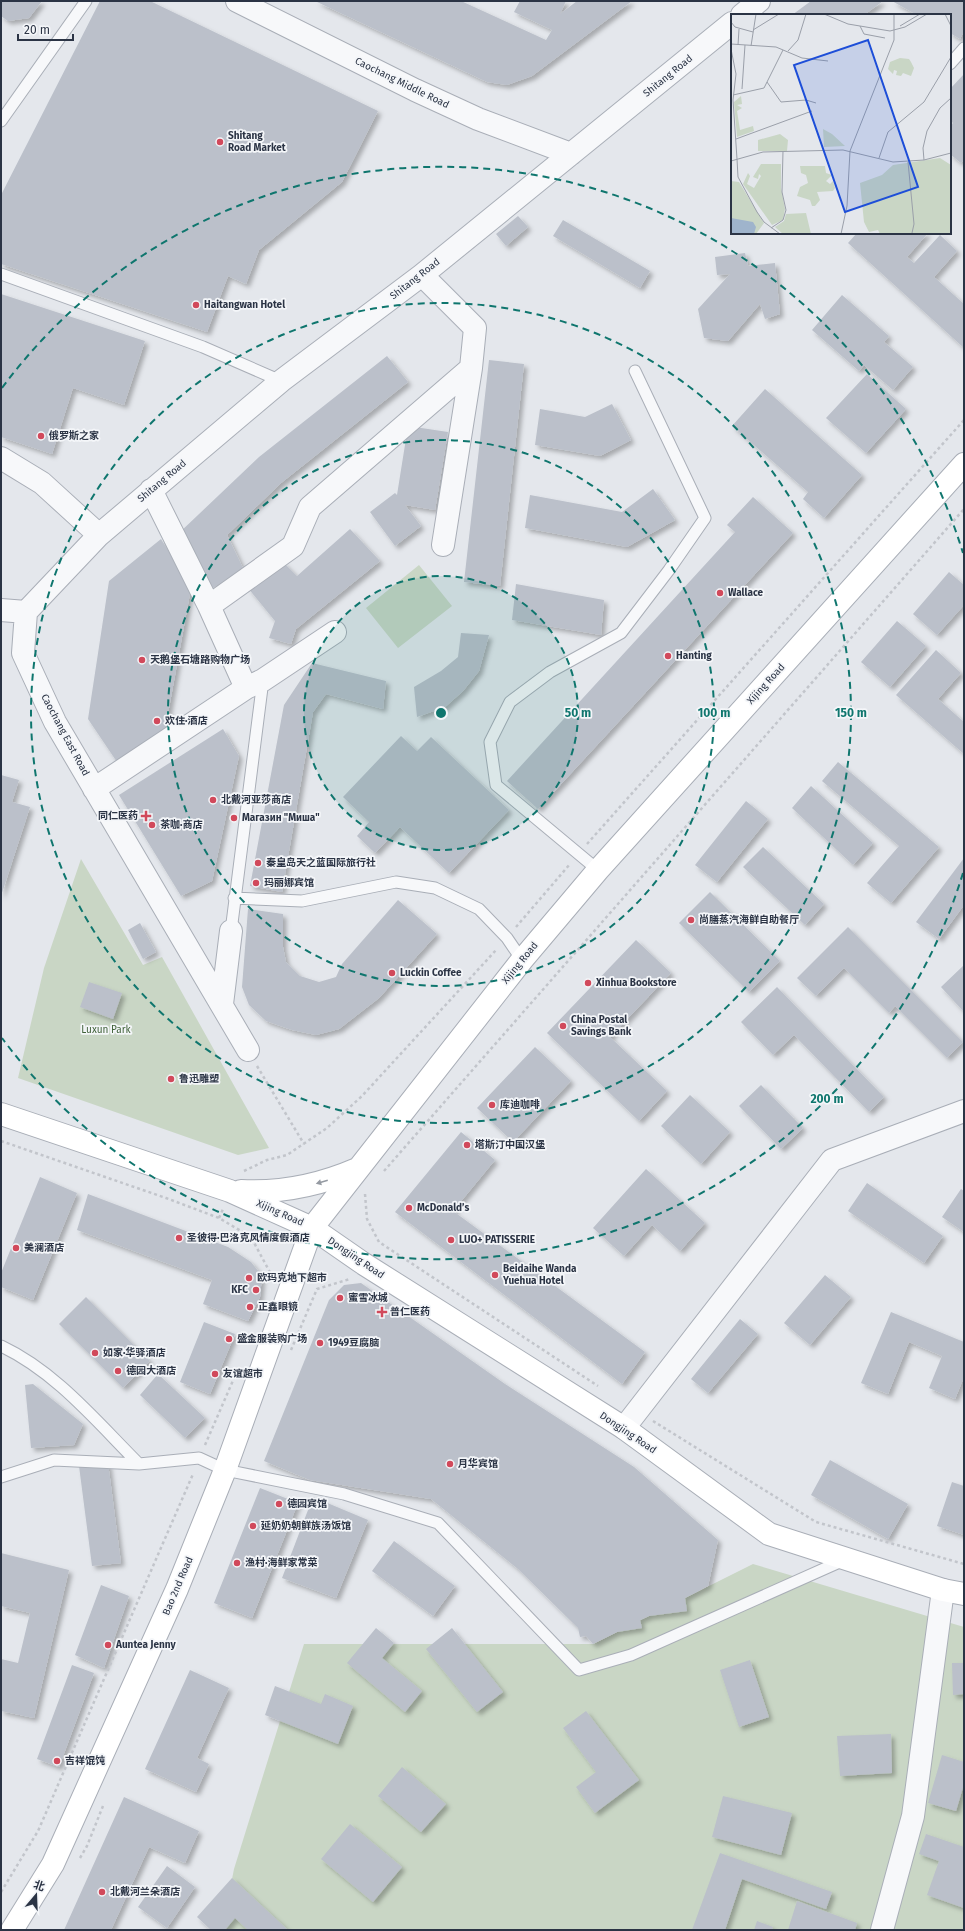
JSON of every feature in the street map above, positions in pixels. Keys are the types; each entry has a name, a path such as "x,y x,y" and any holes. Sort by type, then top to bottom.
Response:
{"main road":[{"name":"Xijing Road","path":"1,1114 230,1191 312,1228 522,960 598,870 964,464"},
{"path":"230,1191 267,1192 304,1186 341,1176 358,1169"},
{"name":"Dongjing Road","path":"312,1228 364,1264 624,1428 769,1534 943,1590 964,1594"},
{"name":"Bao 2nd Road","path":"12,1930 53,1864 177,1589 225,1470 312,1228"}],"street":[{"name":"Caochang Middle Road","path":"237,1 415,90 478,119 571,154"},
{"path":"743,14 759,1"},
{"name":"Shitang Road","path":"99,535 281,381 422,275 731,24"},
{"path":"422,275 475,328 471,368 443,545"},
{"path":"209,606 293,546 310,507 471,368"},
{"path":"1,458 42,483 99,535 26,612 1,610"},
{"path":"151,490 209,606 254,684"},
{"name":"Caochang East Road","path":"26,612 23,653 55,722 248,1050"},
{"path":"94,789 335,632"},
{"path":"222,1004 231,931"},
{"path":"624,1428 832,1160 964,1111"},
{"path":"882,1930 913,1816 943,1590"}],"lane":[{"path":"1,121 86,1"},
{"path":"951,63 964,48"},
{"path":"1,274 203,347 281,381"},
{"path":"598,870 496,785 490,742 510,702 550,672 621,632 669,570 705,518 636,371"},
{"path":"231,931 254,684"},
{"path":"234,898 302,901 396,882 435,888 479,909 507,938 522,960"},
{"path":"1,1346 18,1354 60,1385 139,1464"},
{"path":"1,1477 54,1460 139,1464 199,1458 225,1470 344,1494 438,1523 579,1670 632,1655 846,1559"}],"path":[{"path":"242,1171 267,1160 287,1155 327,1128 362,1096 507,938 579,854 964,420"},
{"path":"380,1176 964,509"},
{"path":"248,1050 304,1144"},
{"path":"369,1188 364,1194 367,1219 379,1242 604,1390"},
{"path":"637,1411 816,1522 964,1564"}],"green space":[{"path":"419,565 452,606 398,648 366,608"},
{"name":"Luxun Park","path":"81,859 143,965 162,957 269,1148 238,1155 18,1078 44,968"},
{"path":"753,1564 964,1627 964,1930 222,1930 234,1869 304,1644 593,1644"}],"building":[{"path":"1,1 42,1 29,18 8,21 1,16"},
{"path":"100,1 150,1 378,111 342,182 259,250 246,284 228,276 207,332 1,264 1,195"},
{"path":"315,1 461,1 546,40 552,30 514,12 520,1 566,1 560,14 577,1 632,1 532,76 507,85 487,82"},
{"path":"811,1 883,1 865,14 793,14"},
{"path":"892,1 964,1 964,31 960,39 951,34 951,14 915,14"},
{"path":"964,74 964,160 961,163 951,155 951,125 953,123 951,121 951,88"},
{"path":"518,216 528,227 506,246 496,234"},
{"path":"563,220 650,271 640,288 553,236"},
{"path":"856,234 927,234 907,257 914,263 940,235 957,251 934,277 964,304 964,348 848,243"},
{"path":"745,253 748,266 775,263 780,314 765,319 760,304 728,341 704,338 698,309 730,274 717,275 715,257"},
{"path":"1,294 145,341 124,405 73,388 52,454 1,437"},
{"path":"842,295 889,336 884,342 913,367 893,390 864,365 859,371 812,330"},
{"path":"387,356 408,382 281,483 227,535 243,568 213,588 178,534 259,457"},
{"path":"489,360 524,364 500,586 464,582"},
{"path":"867,374 906,409 866,453 826,418"},
{"path":"765,389 862,475 824,518 803,499 808,492 732,426"},
{"path":"612,404 631,440 600,456 535,445 540,409 585,417"},
{"path":"408,426 448,432 435,510 405,505 421,526 395,546 370,512 395,493 397,495"},
{"path":"653,489 675,520 627,547 525,528 530,495 622,512"},
{"path":"753,497 793,533 538,809 507,781 735,532 727,525"},
{"path":"350,529 380,561 296,629 291,644 269,638 275,621 248,588 283,562 297,576"},
{"path":"161,539 191,588 165,730 117,762 88,719 109,581"},
{"path":"949,572 964,585 964,605 937,635 913,614"},
{"path":"516,584 604,600 601,635 512,620"},
{"path":"897,621 926,646 890,687 861,662"},
{"path":"461,633 489,635 479,671 463,691 445,707 417,717 414,687 441,671 458,657"},
{"path":"936,650 961,673 938,699 964,722 964,754 896,695"},
{"path":"312,663 386,681 383,709 326,694 313,712 282,892 250,886 284,705"},
{"path":"223,729 239,756 212,881 181,896 119,795"},
{"path":"401,736 417,751 431,737 509,810 449,873 400,827 375,853 357,836 369,822 343,797"},
{"path":"838,762 939,847 891,903 867,883 899,846 822,781"},
{"path":"1,775 19,780 12,802 30,807 1,896"},
{"path":"811,786 873,843 853,865 792,808"},
{"path":"746,801 768,819 717,882 695,865"},
{"path":"763,847 824,904 805,925 743,867"},
{"path":"964,858 964,905 939,939 916,922"},
{"path":"710,892 780,961 749,992 679,923"},
{"path":"398,900 437,934 379,998 339,1029 316,1035 292,1030 266,1021 249,1005 242,987 248,909 283,914 283,947 286,962 300,976 319,982 336,977 342,964"},
{"path":"140,923 156,952 143,959 128,930"},
{"path":"848,927 963,1042 947,1058 895,1006 889,1013 844,968 816,996 797,978"},
{"path":"636,940 671,973 610,1037 667,1091 639,1121 547,1033"},
{"path":"964,965 964,1012 941,987"},
{"path":"89,982 122,993 113,1019 80,1007"},
{"path":"777,987 884,1097 869,1112 794,1035 773,1055 741,1022"},
{"path":"535,1047 571,1081 513,1142 477,1108"},
{"path":"761,1085 803,1128 781,1149 739,1106"},
{"path":"690,1095 730,1132 701,1164 661,1126"},
{"path":"461,1132 495,1160 453,1211 645,1352 622,1384 395,1212"},
{"path":"646,1169 705,1223 680,1251 652,1225 624,1256 593,1228"},
{"path":"40,1177 77,1193 33,1300 1,1287 1,1273"},
{"path":"867,1183 943,1236 924,1263 848,1211"},
{"path":"961,1189 964,1191 964,1232 942,1217"},
{"path":"88,1194 228,1247 251,1262 262,1276 260,1297 248,1321 203,1304 212,1280 77,1230"},
{"path":"825,1275 851,1297 810,1345 784,1323"},
{"name":"月华宾馆","path":"361,1283 505,1384 634,1467 718,1540 708,1586 685,1598 687,1611 649,1616 640,1620 642,1628 617,1632 593,1644 586,1636 580,1637 578,1628 518,1569 431,1499 310,1480 264,1461 329,1300 344,1285"},
{"path":"86,1297 150,1361 123,1388 59,1324"},
{"path":"891,1312 964,1342 964,1377 955,1399 929,1388 942,1356 909,1342 888,1394 861,1383"},
{"path":"740,1319 758,1334 708,1393 691,1379"},
{"path":"204,1322 235,1334 210,1394 180,1382"},
{"path":"158,1374 205,1418 185,1438 140,1395"},
{"path":"33,1384 83,1424 74,1445 31,1448 25,1385"},
{"path":"830,1460 908,1504 888,1539 811,1495"},
{"path":"108,1463 121,1563 92,1566 79,1466"},
{"path":"952,1482 964,1486 964,1535 937,1526"},
{"path":"260,1488 298,1503 252,1618 214,1603"},
{"path":"313,1497 368,1520 336,1598 282,1578"},
{"path":"394,1541 455,1586 433,1616 372,1571"},
{"path":"1,1553 69,1570 34,1718 1,1711 1,1659 18,1663 30,1613 1,1606"},
{"path":"101,1585 129,1596 104,1668 75,1655"},
{"path":"376,1628 394,1643 382,1658 422,1691 405,1712 347,1663"},
{"path":"452,1628 503,1692 477,1712 426,1649"},
{"path":"750,1660 769,1717 739,1727 720,1670"},
{"path":"952,1663 964,1663 964,1694 953,1695"},
{"path":"72,1665 94,1673 59,1767 37,1759"},
{"path":"190,1670 229,1688 197,1758 209,1764 196,1792 145,1769"},
{"path":"275,1686 321,1704 325,1694 353,1706 338,1744 265,1715"},
{"path":"586,1711 639,1780 595,1813 576,1787 596,1772 563,1728"},
{"path":"891,1734 892,1773 840,1776 837,1736"},
{"path":"942,1755 964,1762 964,1784 956,1811 928,1803"},
{"path":"402,1767 446,1804 421,1832 378,1796"},
{"path":"723,1796 792,1813 781,1855 712,1837"},
{"path":"124,1797 199,1831 185,1863 149,1847 111,1930 64,1930"},
{"path":"350,1824 402,1867 373,1902 321,1859"},
{"path":"926,1834 964,1847 964,1908 927,1895 939,1861 919,1854"},
{"path":"720,1853 832,1892 826,1909 742,1879 725,1930 692,1930"},
{"path":"167,1866 195,1887 167,1928 138,1907"},
{"path":"232,1878 288,1930 248,1930 235,1918 225,1930 211,1930 197,1917"},
{"path":"797,1901 857,1923 855,1930 788,1930"},
{"path":"757,1921 773,1927 772,1930 754,1930"}],"place":[{"name":"Shitang Road Market","path":"220,142"},
{"name":"Haitangwan Hotel","path":"196,305"},
{"name":"俄罗斯之家","path":"41,436"},
{"name":"Wallace","path":"720,593"},
{"name":"Hanting","path":"668,656"},
{"name":"天鹅堡石塘路购物广场","path":"142,660"},
{"name":"欢住·酒店","path":"157,721"},
{"name":"北戴河亚莎商店","path":"213,800"},
{"name":"同仁医药","path":"146,816"},
{"name":"Магазин \"Миша\"","path":"234,818"},
{"name":"茶咖·商店","path":"152,825"},
{"name":"秦皇岛天之蓝国际旅行社","path":"258,863"},
{"name":"玛丽娜宾馆","path":"256,883"},
{"name":"尚膳蒸汽海鲜自助餐厅","path":"691,920"},
{"name":"Luckin Coffee","path":"392,973"},
{"name":"Xinhua Bookstore","path":"588,983"},
{"name":"China Postal Savings Bank","path":"563,1026"},
{"name":"鲁迅雕塑","path":"171,1079"},
{"name":"库迪咖啡","path":"492,1105"},
{"name":"塔斯汀中国汉堡","path":"467,1145"},
{"name":"McDonald’s","path":"409,1208"},
{"name":"圣彼得·巴洛克风情度假酒店","path":"179,1238"},
{"name":"LUO+ PATISSERIE","path":"451,1240"},
{"name":"美澜酒店","path":"16,1248"},
{"name":"Beidaihe Wanda Yuehua Hotel","path":"495,1275"},
{"name":"欧玛克地下超市","path":"249,1278"},
{"name":"KFC","path":"256,1290"},
{"name":"蜜雪冰城","path":"340,1298"},
{"name":"正鑫眼镜","path":"250,1307"},
{"name":"普仁医药","path":"382,1312"},
{"name":"盛金服装购广场","path":"229,1339"},
{"name":"1949豆腐脑","path":"320,1343"},
{"name":"如家·华驿酒店","path":"95,1353"},
{"name":"德园大酒店","path":"118,1371"},
{"name":"友谊超市","path":"215,1374"},
{"name":"月华宾馆","path":"450,1464"},
{"name":"德园宾馆","path":"279,1504"},
{"name":"延奶奶朝鲜族汤饭馆","path":"253,1526"},
{"name":"渔村·海鲜家常菜","path":"237,1563"},
{"name":"Auntea Jenny","path":"108,1645"},
{"name":"吉祥馄饨","path":"57,1761"},
{"name":"北戴河兰朵酒店","path":"102,1892"}]}
